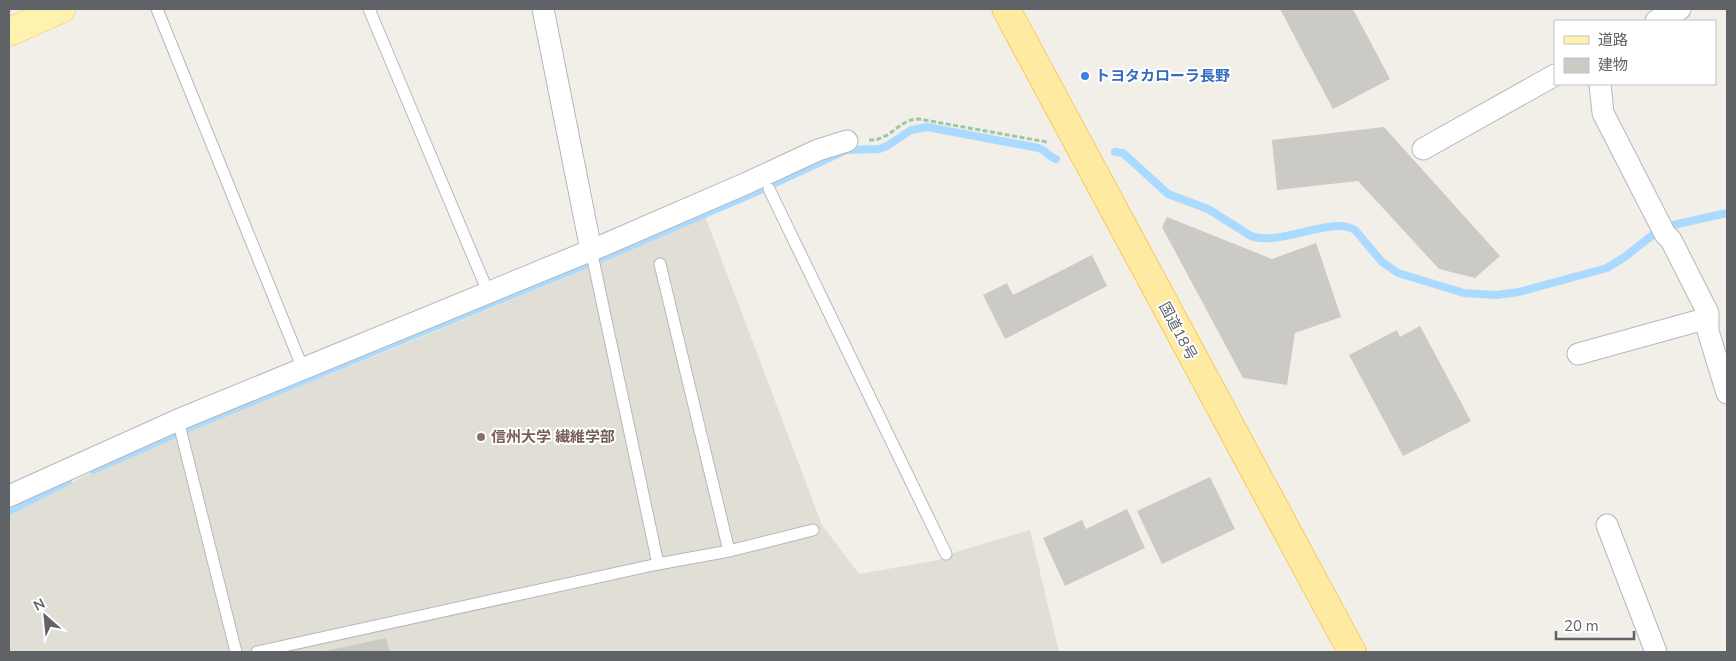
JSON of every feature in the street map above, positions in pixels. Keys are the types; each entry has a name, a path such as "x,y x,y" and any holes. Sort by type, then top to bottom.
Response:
{"highway":[{"name":"国道18号","path":"1006,9 1352,652"}],"main road":[{"path":"9,32 61,9"}],"street":[{"path":"543,9 592,258"},
{"path":"1658,20 1680,9"},
{"path":"1422,148 1554,76"},
{"path":"1600,85 1603,113 1708,313 1708,330 1727,393"},
{"path":"9,496 180,427 303,369 488,292 592,258 766,182 818,150 847,140"},
{"path":"1578,354 1708,318"},
{"path":"1607,525 1656,652"}],"lane":[{"path":"157,9 303,369"},
{"path":"369,9 488,292"},
{"path":"766,182 946,554"},
{"path":"592,258 658,564"},
{"path":"660,264 728,551"},
{"path":"180,427 236,652"},
{"path":"257,652 658,564 728,551 813,530"}],"path":[{"path":"847,140 876,140 888,135 907,121 918,119 1079,147"}],"shaded area":[{"name":"信州大学 繊維学部","path":"705,216 822,525 859,574 939,560 956,552 1030,530 1059,652 9,652 9,514 78,479 165,440 586,269"}],"building":[{"path":"1280,9 1353,9 1390,79 1333,109"},
{"path":"1384,127 1500,256 1475,278 1439,269 1358,181 1277,190 1272,140"},
{"path":"1167,217 1272,259 1316,243 1341,317 1295,333 1287,385 1243,378 1162,227"},
{"path":"1092,255 1107,286 1005,339 983,295 1007,283 1013,295"},
{"path":"1420,326 1471,421 1403,456 1349,355 1397,330 1400,337"},
{"path":"1210,477 1235,529 1162,564 1137,511"},
{"path":"1127,509 1145,548 1065,586 1043,538 1082,520 1086,529"},
{"path":"386,638 390,652 326,652 326,651"}],"waterway":[{"path":"93,470 202,422 602,258 758,191 846,150 879,149 887,146 911,130 927,127 1039,148 1056,159"},
{"path":"1115,152 1123,153 1168,194 1208,209 1251,236 1276,238 1320,228 1345,226 1355,230 1382,262 1398,273 1464,293 1496,295 1519,292 1607,268 1626,256 1659,230 1727,213"},
{"path":"9,511 68,481"}],"place":[{"name":"トヨタカローラ長野","path":"1085,76"},
{"name":"信州大学 繊維学部","path":"481,437"}]}
